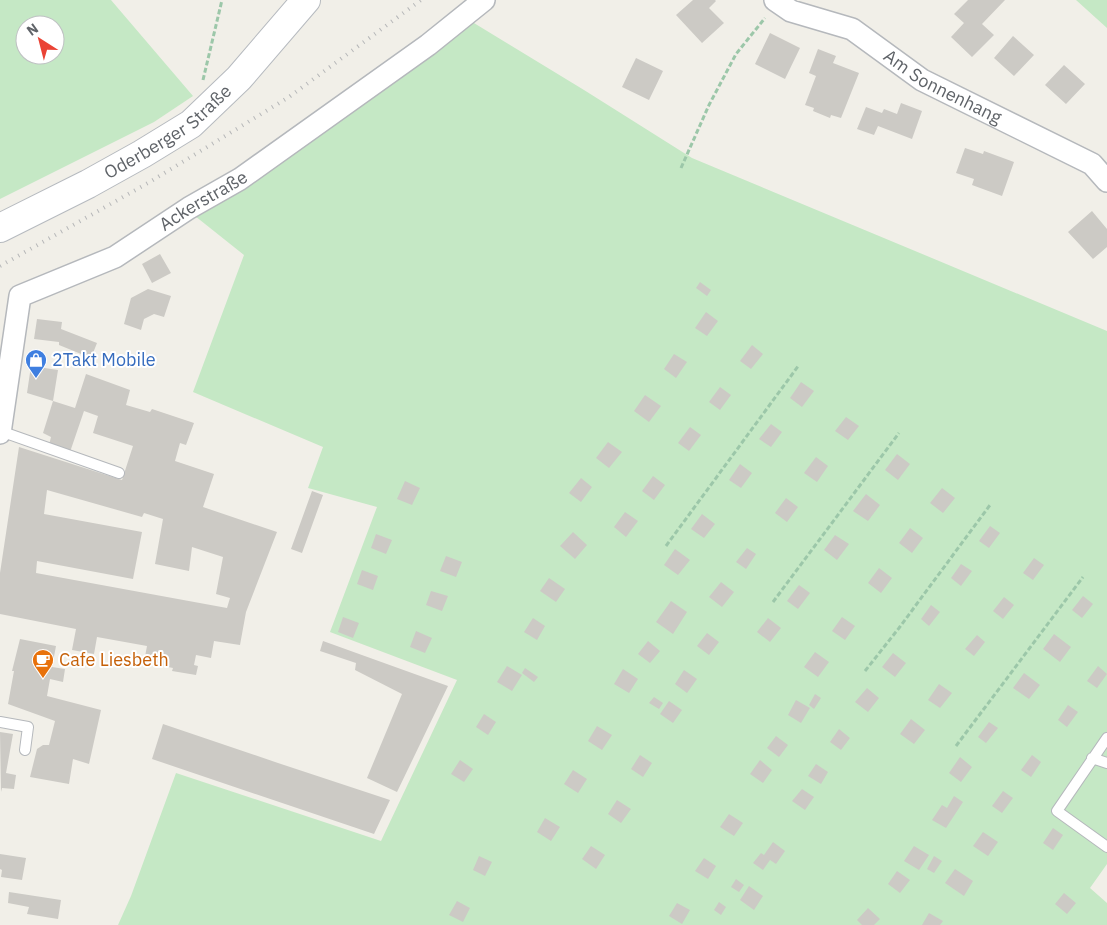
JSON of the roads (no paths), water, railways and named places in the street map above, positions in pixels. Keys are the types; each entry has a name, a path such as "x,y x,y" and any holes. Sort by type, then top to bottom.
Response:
{"main road":[{"name":"Oderberger Straße","path":"0,228 96,180 191,124 239,78 306,0"}],"street":[{"name":"Ackerstraße","path":"0,432 20,296 115,257 189,208 240,179 428,45 484,0"},
{"name":"Am Sonnenhang","path":"776,1 791,11 852,29 922,80 1092,164 1107,181"}],"lane":[{"path":"0,432 120,473"},
{"path":"0,722 28,727 24,750"},
{"path":"1107,738 1057,811 1107,847"},
{"path":"1092,758 1107,763"}],"railway":[{"path":"0,266 148,183 289,97 421,0"}],"place":[{"name":"2Takt Mobile","path":"36,379"},
{"name":"Cafe Liesbeth","path":"43,679"}]}
